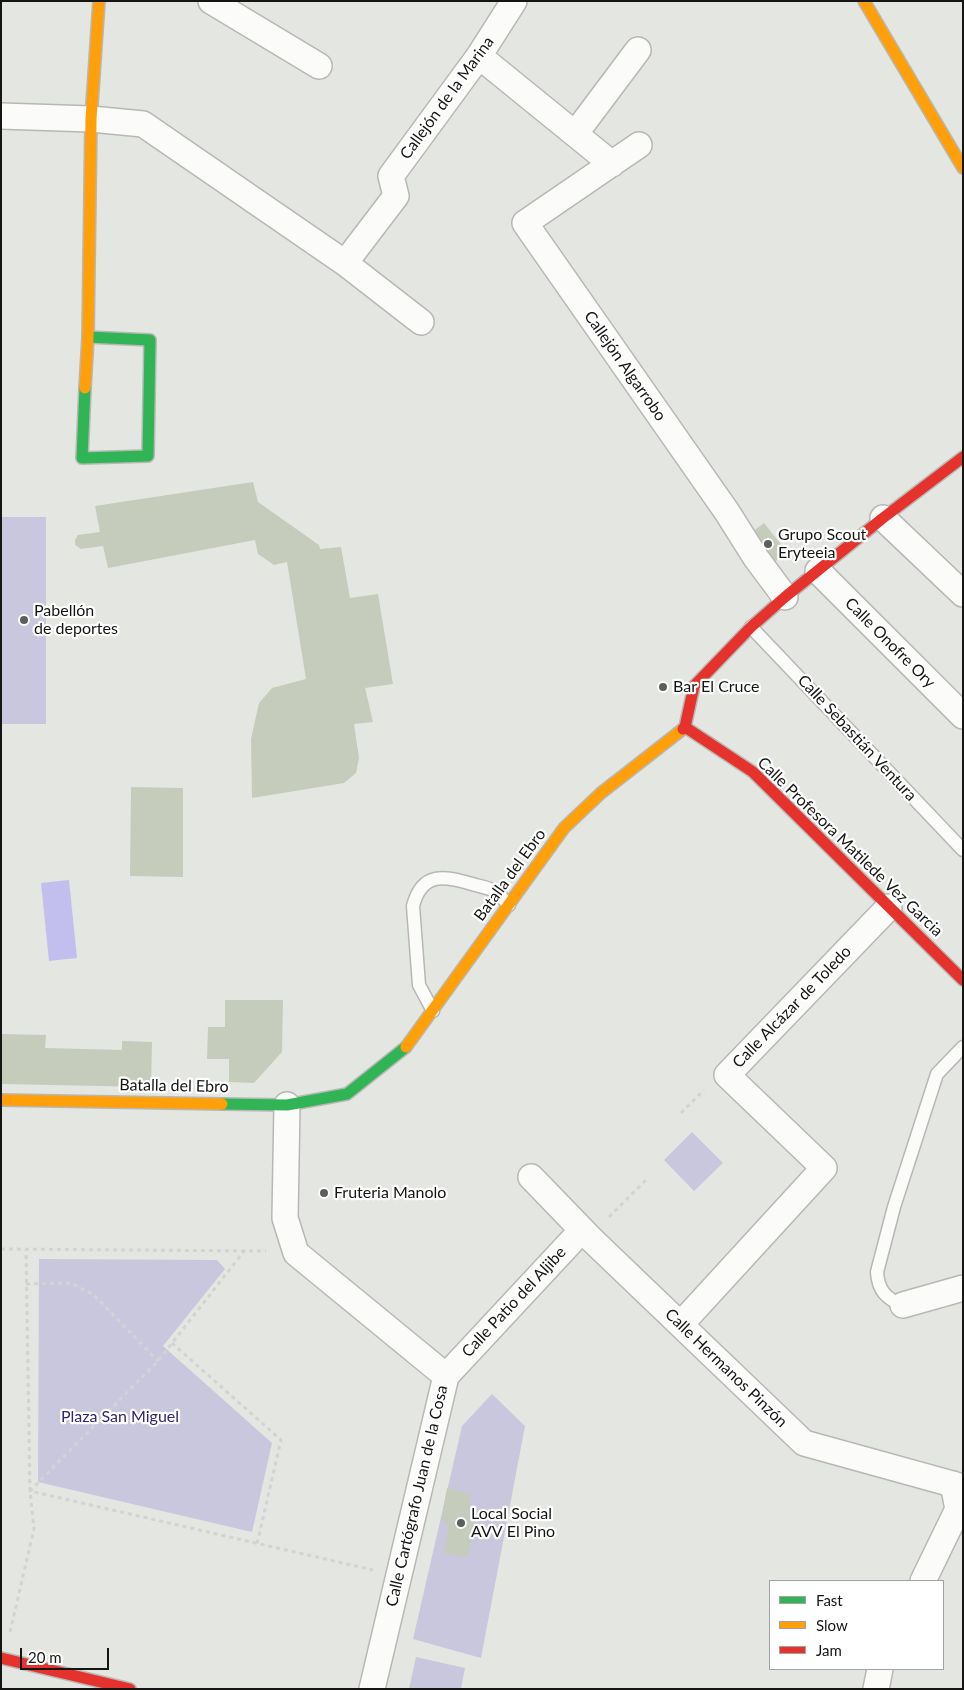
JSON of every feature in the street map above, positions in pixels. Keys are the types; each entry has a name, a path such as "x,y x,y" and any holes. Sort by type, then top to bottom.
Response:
{"street":[{"path":"88,336 150,340 148,456 82,458 88,336 91,119 99,1"},
{"path":"211,1 320,66"},
{"path":"864,1 963,168"},
{"name":"Callejón de la Marina","path":"345,263 396,196 391,176 479,56 510,3"},
{"path":"576,134 638,50"},
{"path":"479,56 612,164"},
{"path":"1,116 91,119 143,124 345,263 422,322"},
{"name":"Callejón Algarrobo","path":"639,145 524,223 785,597"},
{"path":"685,727 694,686 751,627 883,518 959,466"},
{"path":"883,518 963,594"},
{"name":"Calle Onofre Ory","path":"818,571 963,716"},
{"name":"Batalla del Ebro","path":"1,1100 288,1105 347,1094 410,1044 564,828 601,793 685,727"},
{"name":"Calle Profesora Matilede Vez Garcia","path":"685,727 753,772 963,980"},
{"name":"Calle Alcázar de Toledo","path":"681,1324 824,1168 727,1074 889,907"},
{"path":"288,1105 285,1218 296,1253"},
{"name":"Calle Hermanos Pinzón","path":"531,1177 586,1234 804,1442 958,1493"},
{"name":"Calle Patio del Aljibe","path":"446,1376 586,1234"},
{"name":"Calle Cartógrafo Juan de la Cosa","path":"296,1253 446,1376 372,1689"},
{"path":"903,1304 963,1288"},
{"path":"923,1580 958,1493"},
{"path":"3,1659 130,1689"},
{"path":"876,1689 880,1670"}],"lane":[{"name":"Calle Sebastián Ventura","path":"751,627 963,850"},
{"path":"433,1011 419,985 414,906 420,889 438,878 450,878 494,891 509,905"},
{"path":"903,1304 887,1297 881,1290 877,1272 894,1207 937,1074 963,1047"}],"path":[{"path":"681,1113 701,1092"},
{"path":"586,1234 646,1180"},
{"path":"1,1249 245,1250 296,1253"},
{"path":"3,1659 34,1529 30,1491 26,1250"},
{"path":"30,1491 158,1361 245,1250"},
{"path":"26,1284 71,1283 94,1295 158,1361"},
{"path":"172,1343 281,1440 257,1544"},
{"path":"30,1491 398,1576"}],"green space":[{"name":"Pabellón de deportes","path":"1,517 46,517 46,724 1,724"},
{"path":"692,1132 723,1163 694,1191 664,1160"},
{"name":"Plaza San Miguel","path":"39,1259 217,1260 225,1269 163,1346 272,1443 252,1532 38,1482"},
{"path":"492,1394 525,1426 481,1658 413,1639 462,1426"},
{"path":"416,1657 465,1668 461,1689 409,1689"}],"water":[{"path":"69,880 77,958 49,961 41,883"}],"building":[{"path":"253,482 258,502 319,545 320,549 341,547 350,598 378,594 393,684 365,688 373,722 354,724 359,758 356,773 344,783 252,798 251,739 259,703 272,688 306,679 287,562 274,565 258,554 255,540 108,568 103,546 81,549 75,545 75,540 78,535 100,532 95,506"},
{"name":"Grupo Scout Eryteeia","path":"764,523 787,552 771,565 748,535"},
{"path":"131,787 183,788 183,877 130,876"},
{"path":"225,1000 283,1000 282,1052 254,1083 229,1082 229,1059 207,1059 208,1027 225,1027"},
{"path":"1,1034 46,1035 45,1048 122,1050 122,1041 152,1042 151,1087 1,1084"},
{"name":"Local Social AVV El Pino","path":"447,1488 471,1495 469,1507 479,1510 467,1558 444,1553 449,1524 441,1521"}],"traffic: fast":[{"path":"85,388 82,458 148,456 150,340 88,337"},
{"path":"222,1104 287,1105 347,1094 406,1047"}],"traffic: slow":[{"path":"85,388 88,337 91,119 99,1"},
{"path":"864,1 963,168"},
{"path":"406,1047 564,828 601,793 683,729"},
{"path":"1,1100 222,1104"}],"traffic: jam":[{"path":"683,729 694,686 751,627 883,518 963,457"},
{"path":"685,727 753,772 963,980"},
{"path":"1,1658 130,1689"}],"place":[{"name":"Grupo Scout Eryteeia","path":"768,544"},
{"name":"Pabellón de deportes","path":"24,620"},
{"name":"Bar El Cruce","path":"663,687"},
{"name":"Fruteria Manolo","path":"324,1193"},
{"name":"Local Social AVV El Pino","path":"461,1523"}]}
